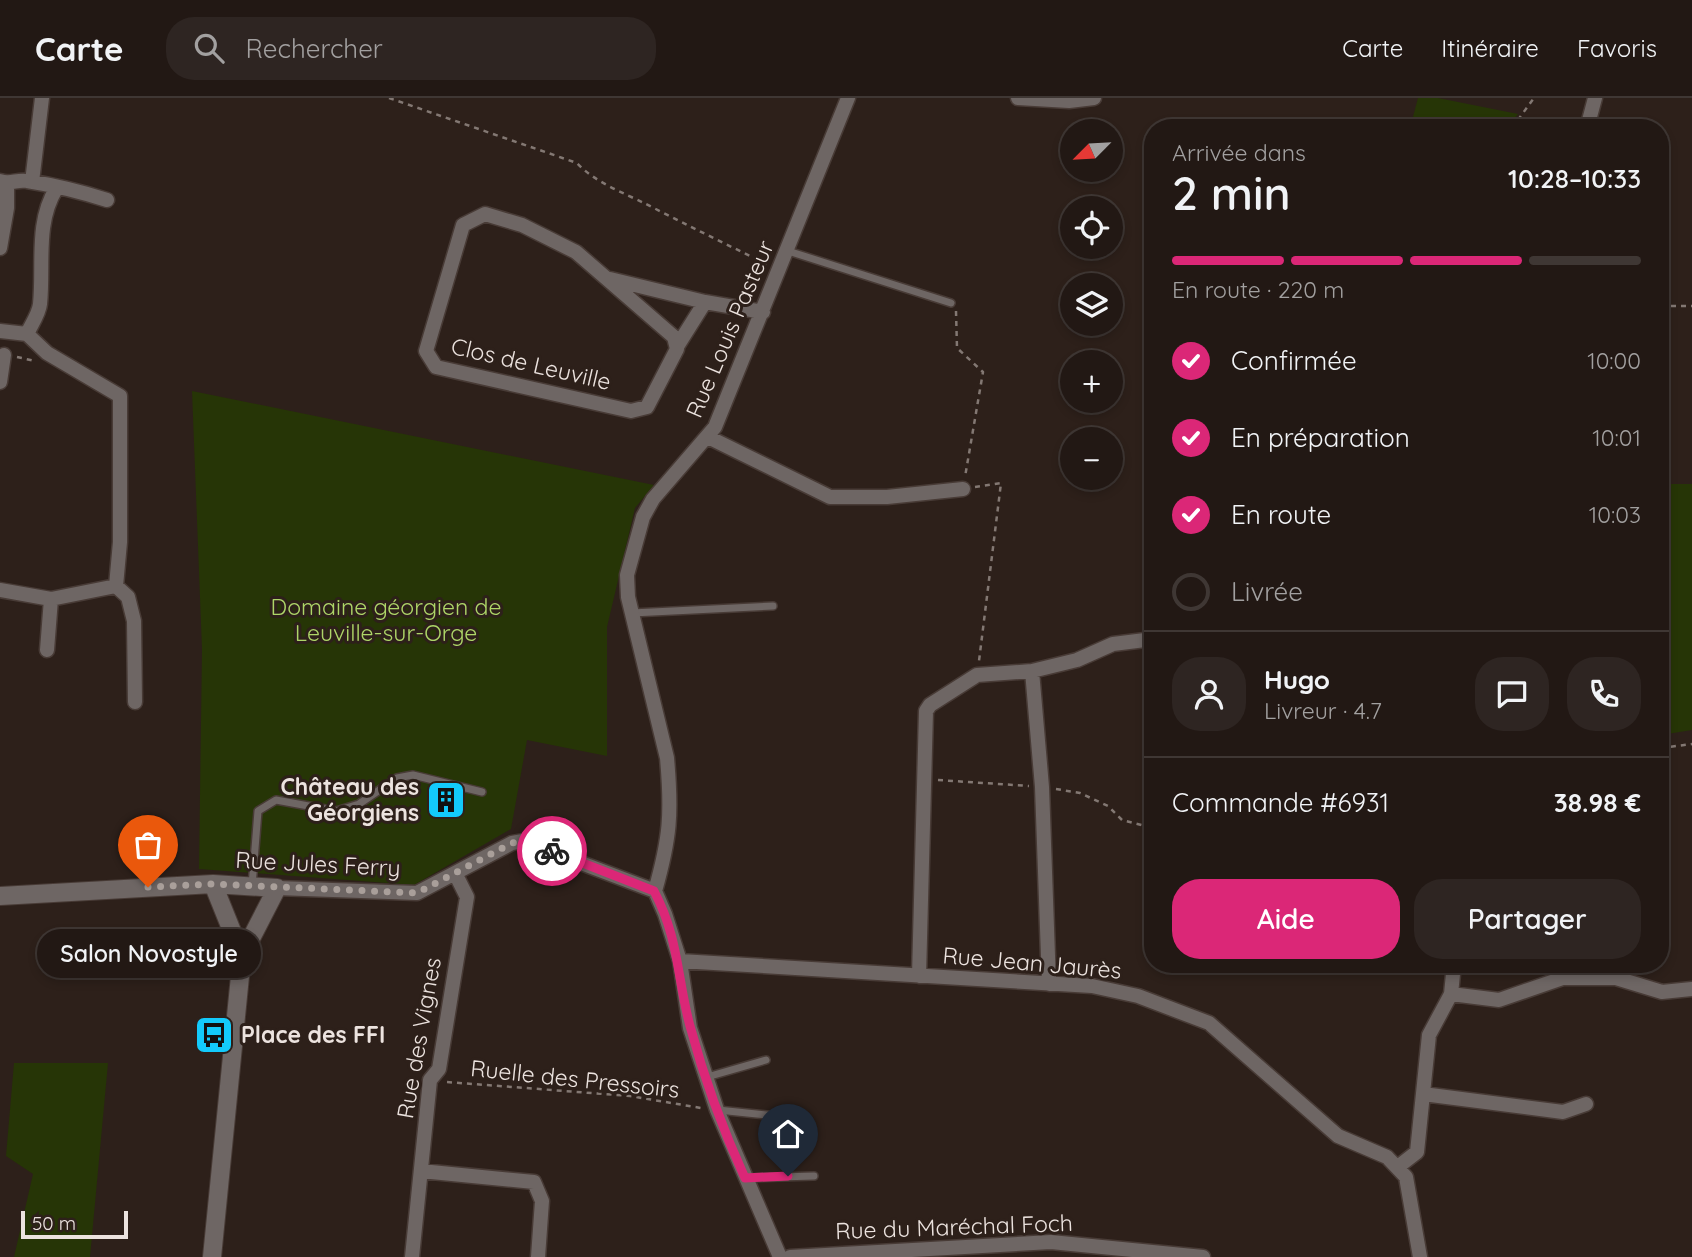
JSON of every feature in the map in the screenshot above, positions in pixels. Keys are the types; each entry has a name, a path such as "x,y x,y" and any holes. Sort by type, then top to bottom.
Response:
{"street":[{"path":"32,182 42,98"},
{"name":"Rue Louis Pasteur","path":"654,891 671,824 669,779 667,758 632,613 627,575 643,517 653,499 715,427 848,98"},
{"path":"1018,98 1069,101 1094,98"},
{"path":"1589,119 1595,98"},
{"path":"0,248 7,208 3,182 24,180 56,189 75,190 107,200"},
{"path":"27,334 40,307 42,235 50,199 56,189"},
{"name":"Clos de Leuville","path":"678,345 674,337 576,252 522,225 485,214 463,225 426,351 436,367 631,411 647,407 678,345 705,302"},
{"name":"Clos de Leuville","path":"606,277 705,302 763,312"},
{"path":"0,331 27,334 47,353 120,396 120,542 116,586"},
{"path":"0,382 4,355"},
{"path":"708,437 830,497 887,497 963,489"},
{"path":"0,590 51,599 116,586"},
{"path":"116,586 128,597 134,621 135,702"},
{"path":"47,650 51,599"},
{"path":"919,976 926,711 933,701 977,675 1032,671 1077,660 1113,644 1144,640"},
{"path":"1032,671 1042,787 1049,984"},
{"name":"Rue Jules Ferry","path":"0,896 213,884 417,893 512,843 523,841 654,891"},
{"name":"Rue des Vignes","path":"412,1257 430,1080 439,1069 467,897 455,873"},
{"path":"213,884 242,956"},
{"path":"212,1257 242,956 277,888"},
{"path":"654,891 680,961 690,1028 717,1110 780,1257"},
{"name":"Rue Jean Jaurès","path":"680,961 1092,986 1138,996 1209,1023 1338,1136 1387,1157 1399,1166"},
{"path":"1420,1257 1406,1177 1399,1166 1417,1152 1429,1035 1451,994 1453,973"},
{"path":"1451,994 1499,1000 1563,978 1616,978 1662,992 1692,989"},
{"path":"1423,1094 1563,1112 1587,1104"},
{"path":"421,1171 534,1182 542,1201 538,1257"},
{"name":"Rue du Maréchal Foch","path":"790,1257 1051,1242 1203,1257"}],"lane":[{"path":"788,251 951,303"},
{"path":"632,613 773,606"},
{"path":"252,886 258,811 276,800 336,811 359,804 397,778 413,775 482,792"},
{"path":"707,1077 766,1060"},
{"path":"717,1110 807,1119"},
{"path":"745,1178 814,1176"}],"path":[{"path":"389,98 577,163 584,171 624,193 739,253 780,270"},
{"path":"1519,119 1534,98"},
{"path":"951,303 956,311 957,348 983,372 963,489 1001,483 977,675"},
{"path":"1669,306 1692,306"},
{"path":"4,355 37,361 47,353"},
{"path":"1669,747 1692,744"},
{"name":"Ruelle des Pressoirs","path":"430,1080 631,1096 717,1110"}],"green space":[{"path":"1418,98 1438,98 1518,114 1514,119 1412,119"},
{"name":"Domaine géorgien de Leuville-sur-Orge","path":"192,391 654,485 635,508 607,627 607,756 527,740 511,829 414,885 199,869 202,649"},
{"path":"1669,484 1692,484 1692,730 1669,734"},
{"path":"14,1063 108,1063 90,1257 14,1257 33,1174 6,1156"}],"way so far":[{"path":"148,887 213,884 417,893 512,843 523,841 552,851"}],"place":[{"name":"Château des Géorgiens","path":"446,800"},
{"name":"Salon Novostyle","path":"148,887"},
{"name":"Place des FFI","path":"214,1035"}],"route":[{"path":"552,851 654,891 661,902 680,961 690,1028 736,1159 745,1178 788,1176"}]}
